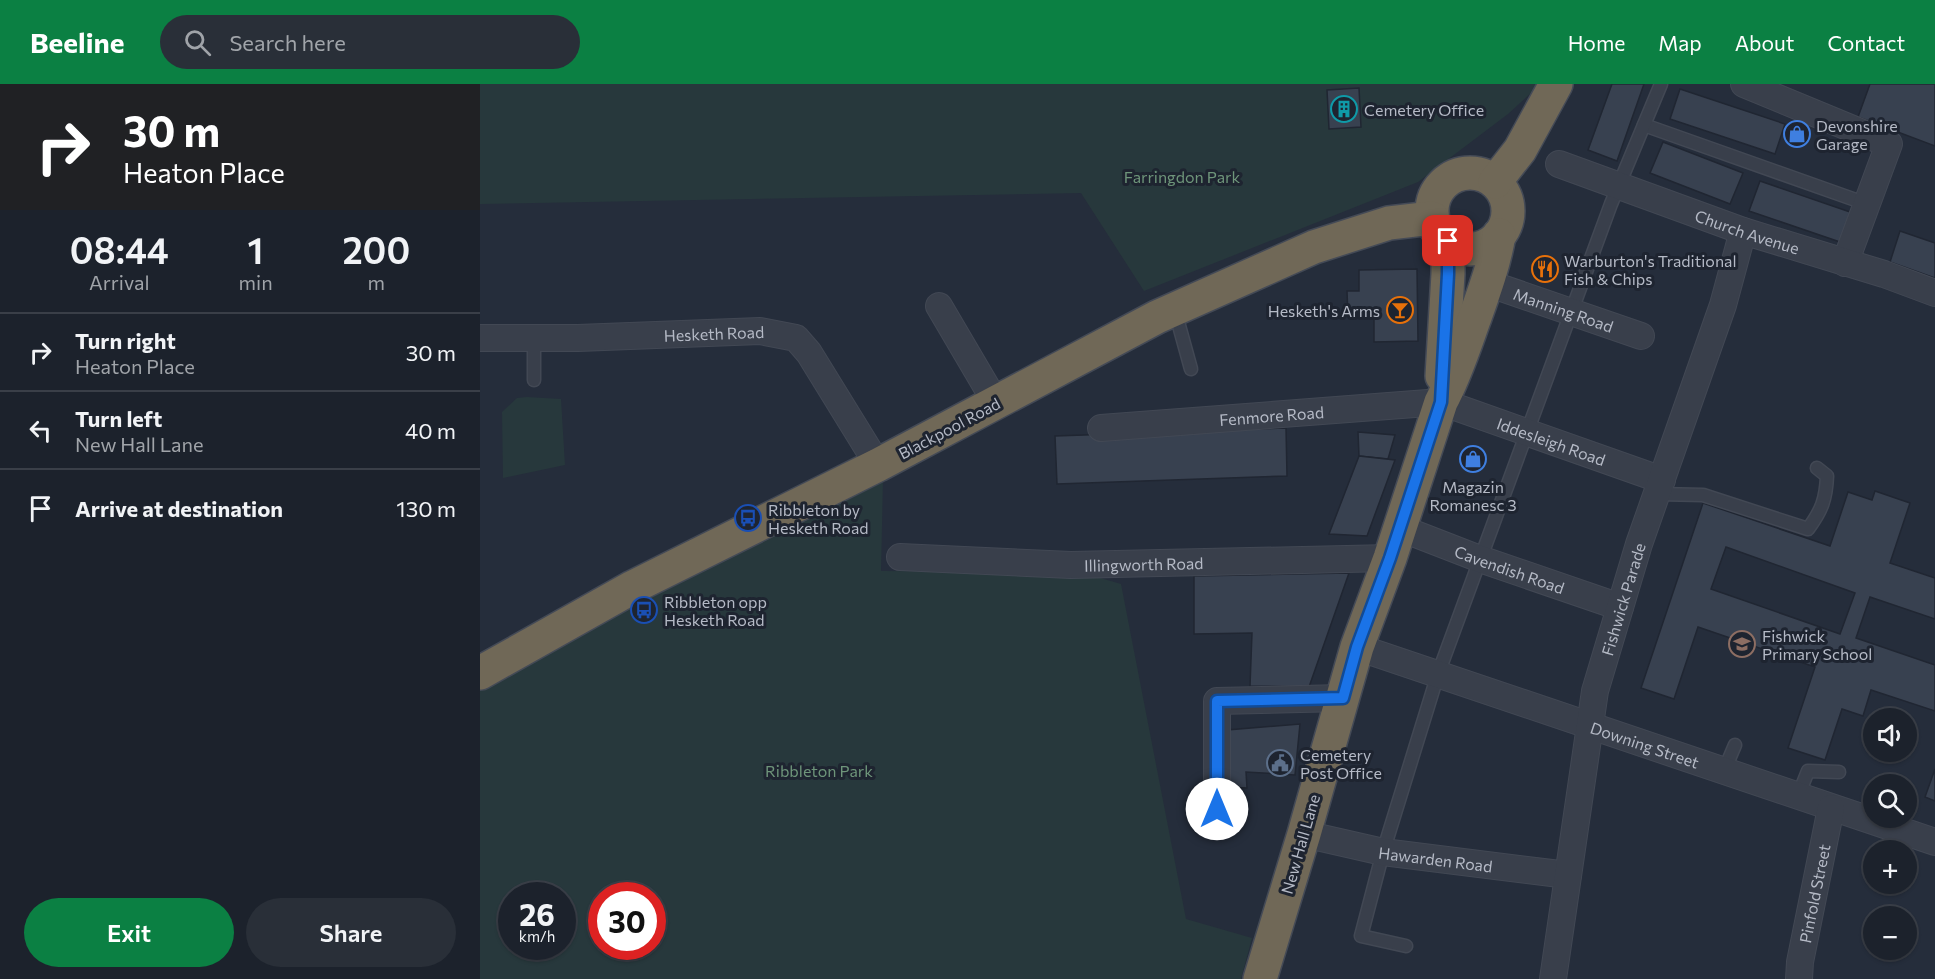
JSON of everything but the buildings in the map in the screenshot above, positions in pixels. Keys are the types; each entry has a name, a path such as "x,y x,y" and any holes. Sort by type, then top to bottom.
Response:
{"highway":[{"path":"1495,182 1520,150 1556,84"},
{"path":"1449,236 1480,247 1490,243 1499,235 1505,225 1508,206 1503,191 1495,182 1474,172 1462,173 1443,184 1432,203 1449,236 1487,283"},
{"name":"Blackpool Road","path":"480,673 633,587 878,465 1157,317 1314,247 1389,223 1449,236"},
{"name":"New Hall Lane","path":"1260,979 1357,647 1390,558 1441,402 1453,379 1495,260 1499,235"},
{"name":"New Hall Lane","path":"1441,402 1449,236"}],"street":[{"path":"1744,84 1889,144 1845,263"},
{"name":"Church Avenue","path":"1558,164 1743,231 1884,274 1935,293"},
{"name":"Fishwick Parade","path":"1553,979 1595,691 1639,544 1723,304 1743,231"},
{"name":"Manning Road","path":"1487,283 1641,336"},
{"path":"939,306 996,403"},
{"name":"Hesketh Road","path":"480,338 760,331 796,338 809,353 878,465"},
{"name":"Iddesleigh Road","path":"1441,402 1659,487"},
{"name":"Fenmore Road","path":"1101,428 1441,402"},
{"name":"Cavendish Road","path":"1400,528 1480,559 1620,607"},
{"name":"Illingworth Road","path":"900,557 1071,565 1390,558"},
{"name":"Downing Street","path":"1357,647 1935,842"},
{"path":"1217,809 1217,701 1343,698"},
{"name":"Pinfold Street","path":"1799,979 1800,962 1831,808"},
{"name":"Hawarden Road","path":"1304,834 1383,852 1568,875"}],"lane":[{"path":"1406,946 1361,936 1383,852 1438,674 1525,433 1619,186 1661,84"},
{"path":"1644,125 1867,204"},
{"path":"1175,310 1191,369"},
{"path":"534,338 534,381"},
{"path":"1659,487 1702,495 1808,529 1819,514 1826,496 1827,476 1817,468"},
{"path":"1724,771 1735,745"},
{"path":"1798,796 1808,771 1839,772"}],"green space":[{"name":"Farringdon Park","path":"480,84 1536,84 1533,91 1508,114 1418,182 1144,291 1081,193 480,204"},
{"path":"517,398 561,399 565,465 503,478 502,412"},
{"name":"Ribbleton Park","path":"883,480 881,571 1080,572 1121,584 1186,919 1252,938 1241,979 480,979 480,690 801,515"}],"place":[{"name":"Cemetery Office","path":"1344,109"},
{"name":"Devonshire Garage","path":"1797,134"},
{"name":"Warburton's Traditional Fish & Chips","path":"1545,269"},
{"name":"Hesketh's Arms","path":"1400,310"},
{"name":"Magazin Romanesc 3","path":"1473,459"},
{"name":"Ribbleton by Hesketh Road","path":"748,518"},
{"name":"Ribbleton opp Hesketh Road","path":"644,610"},
{"name":"Fishwick Primary School","path":"1742,644"},
{"name":"Cemetery Post Office","path":"1280,763"}],"route":[{"path":"1217,809 1217,701 1343,698 1357,647 1390,558 1441,402 1448,241"}]}
